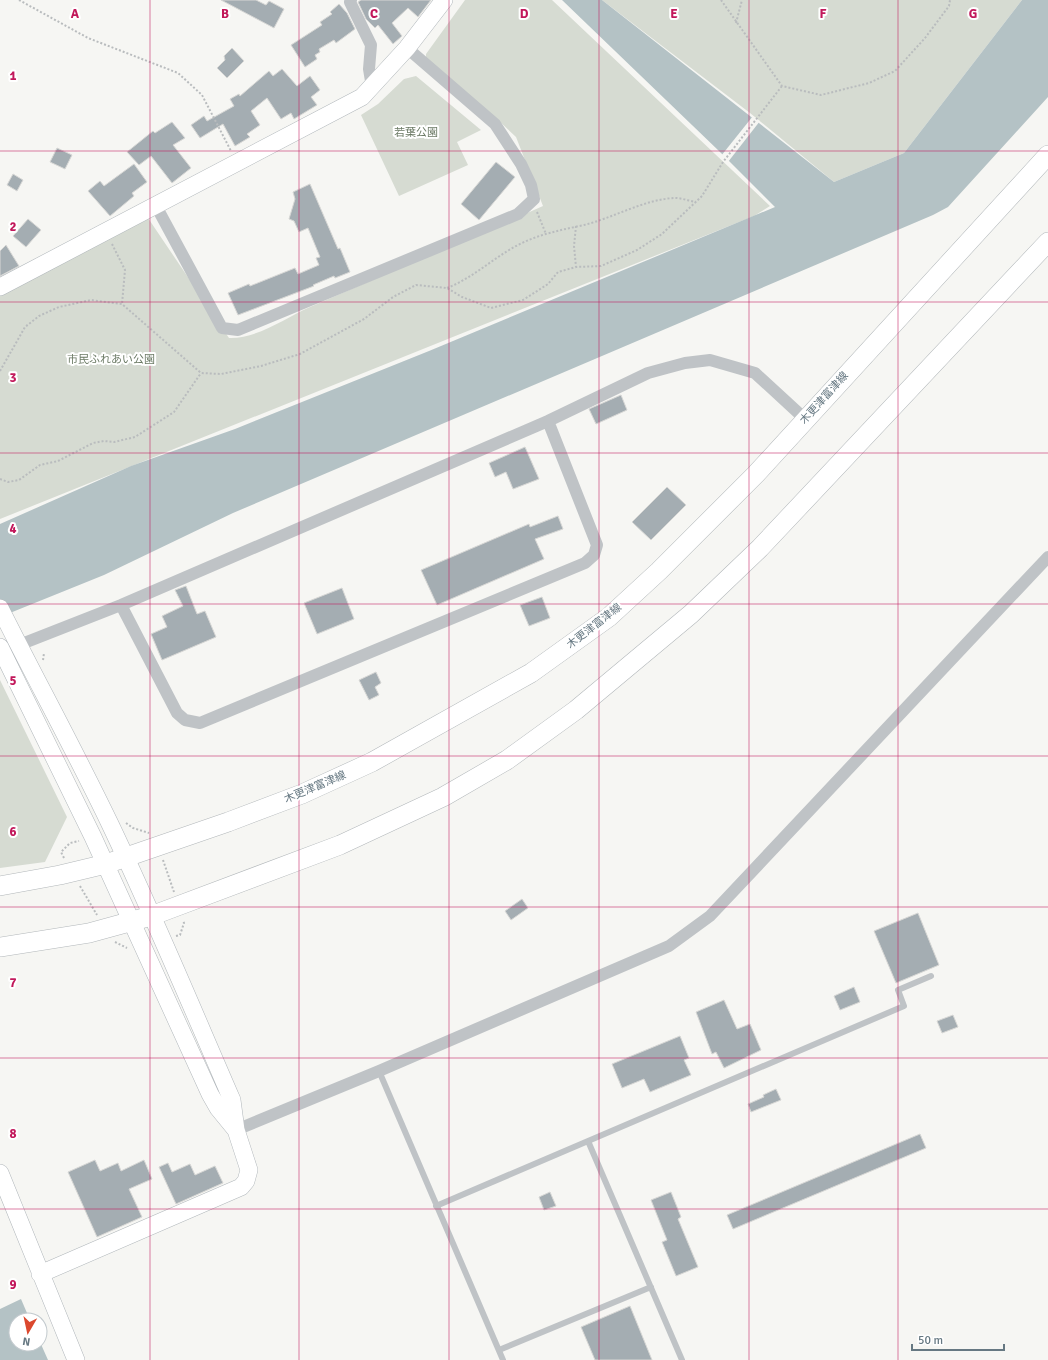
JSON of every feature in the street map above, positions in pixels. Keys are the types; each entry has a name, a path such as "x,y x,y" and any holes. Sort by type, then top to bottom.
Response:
{"main road":[{"name":"木更津富津線","path":"0,886 60,875 106,864 158,847 302,794 372,762 531,673 609,617 659,571 756,474 1048,155"},
{"path":"0,947 104,929 152,916 340,845 443,797 508,760 576,710 691,614 760,548 1048,242"}],"street":[{"path":"351,0 350,2 371,45 369,69 372,87"},
{"path":"0,287 155,204 237,163 362,97 407,48 444,0"},
{"path":"155,204 222,328 238,330 518,214 534,199 531,185 522,164 495,124 407,48"},
{"path":"19,645 121,605 548,421 648,374 685,362 710,360 755,373 805,419"},
{"path":"121,605 177,713 185,720 200,723 585,563 594,555 597,545 548,421"},
{"path":"236,1130 378,1071 669,946 710,916 1048,557"},
{"path":"4,615 65,733 152,916 232,1100 236,1130 249,1170 246,1181 241,1187 40,1274"},
{"path":"0,647 106,864 210,1094 218,1108 236,1130"},
{"path":"0,1173 76,1360"}],"lane":[{"path":"436,1206 904,1006 898,990 931,976"},
{"path":"378,1071 503,1360"},
{"path":"588,1141 682,1360"},
{"path":"499,1350 651,1287"}],"path":[{"path":"19,0 88,38 178,73 202,95 237,163"},
{"path":"721,0 782,86 821,95 869,83 895,71 925,38 949,6 950,0"},
{"path":"736,23 742,0"},
{"path":"448,288 462,298 491,308 523,300 548,284 558,272 576,267 601,266 637,250 662,234 702,196 723,162 782,86"},
{"path":"0,371 25,327 39,316 59,307 91,300 122,304 201,373 221,374 261,366 300,354 364,319 393,297 416,285 448,288 459,283 517,245 546,234 585,225 639,206 675,198 696,202"},
{"path":"534,199 546,234"},
{"path":"576,226 574,246 576,267"},
{"path":"103,232 116,250 124,270 122,304"},
{"path":"0,479 8,482 19,480 40,466 58,460 93,443 104,441 114,442 135,437 174,412 201,373"},
{"path":"133,828 154,835 184,923 180,935"},
{"path":"70,842 61,852 104,929 110,939 133,951"}],"green space":[{"name":"市民ふれあい公園","path":"465,0 552,0 770,206 754,216 0,519 0,295 148,218 229,338 239,337 260,332 310,307 543,206 516,137 498,120 426,60 426,54"},
{"path":"602,0 1022,0 904,153 834,182 750,113"},
{"name":"若葉公園","path":"416,76 481,130 457,142 468,165 399,196 361,115 378,104 404,79"},
{"path":"0,680 67,817 45,862 0,868"}],"shaded area":[{"path":"562,0 602,0 834,182 904,153 1022,0 1048,0 1048,97 948,207 933,215 233,513 104,575 0,617 0,524 131,466 235,429 429,351 775,207"},
{"path":"21,1299 27,1312 8,1312 8,1352 44,1352 48,1360 0,1360 0,1309"}],"pier":[{"path":"753,116 760,121 728,162 721,156"}],"building":[{"path":"221,0 256,0 266,5 269,1 284,9 274,28"},
{"path":"361,0 431,0 418,17 408,8 392,23 402,36 393,44 378,25 375,28 366,19 358,2"},
{"path":"339,4 347,13 355,29 336,43 334,40 319,49 320,52 315,55 317,59 305,67 291,45 322,25 320,22 332,14 330,12"},
{"path":"232,48 244,61 227,78 217,68 225,60 224,56"},
{"path":"282,69 297,86 310,76 320,90 311,97 317,105 294,119 291,113 281,119 267,98 251,111 260,125 247,134 250,137 235,146 223,124 200,138 191,125 204,116 207,121 234,106 230,99 239,94 240,96 269,71 273,76"},
{"path":"172,122 185,138 173,145 191,168 172,183 151,156 139,165 127,152 153,131 155,133"},
{"path":"57,148 72,155 65,169 50,162"},
{"path":"496,162 515,177 479,220 461,204"},
{"path":"134,164 147,182 132,193 134,196 110,216 88,191 100,181 104,186"},
{"path":"13,174 23,180 17,191 7,185"},
{"path":"310,184 338,249 340,248 350,272 335,278 334,276 313,285 314,286 238,315 228,293 295,268 298,274 319,265 316,258 320,257 308,228 299,232 294,221 289,219 295,199 293,192"},
{"path":"28,219 41,230 26,247 13,236"},
{"path":"6,245 19,266 0,276 0,251"},
{"path":"621,395 627,410 596,424 589,409"},
{"path":"525,447 539,479 513,489 506,472 495,477 489,463"},
{"path":"667,487 686,505 651,540 632,522"},
{"path":"558,516 563,529 535,539 544,559 437,605 421,570 529,524 530,527"},
{"path":"186,586 197,614 205,611 216,637 162,660 151,634 167,627 162,616 183,606 175,590"},
{"path":"342,588 354,619 317,634 304,603"},
{"path":"542,597 550,618 529,626 520,605"},
{"path":"376,672 381,683 375,687 379,695 369,700 359,680"},
{"path":"522,899 528,908 511,920 505,911"},
{"path":"918,913 939,965 896,983 874,931"},
{"path":"854,987 860,1002 840,1010 834,996"},
{"path":"724,1000 737,1029 750,1024 761,1050 724,1068 716,1052 712,1054 696,1012"},
{"path":"953,1015 958,1027 942,1033 937,1021"},
{"path":"680,1036 689,1058 684,1060 691,1075 650,1092 644,1079 622,1088 612,1064"},
{"path":"776,1089 781,1100 751,1112 748,1104 764,1097 763,1095"},
{"path":"920,1134 926,1148 733,1229 727,1215"},
{"path":"95,1160 100,1171 118,1163 121,1171 144,1160 152,1179 129,1189 142,1217 97,1237 68,1172"},
{"path":"168,1163 172,1172 190,1164 195,1175 215,1166 223,1183 176,1204 159,1167"},
{"path":"550,1192 556,1206 544,1210 539,1197"},
{"path":"671,1192 681,1217 678,1219 698,1267 676,1276 662,1242 667,1240 651,1200"},
{"path":"630,1306 652,1360 595,1360 581,1327"}]}
